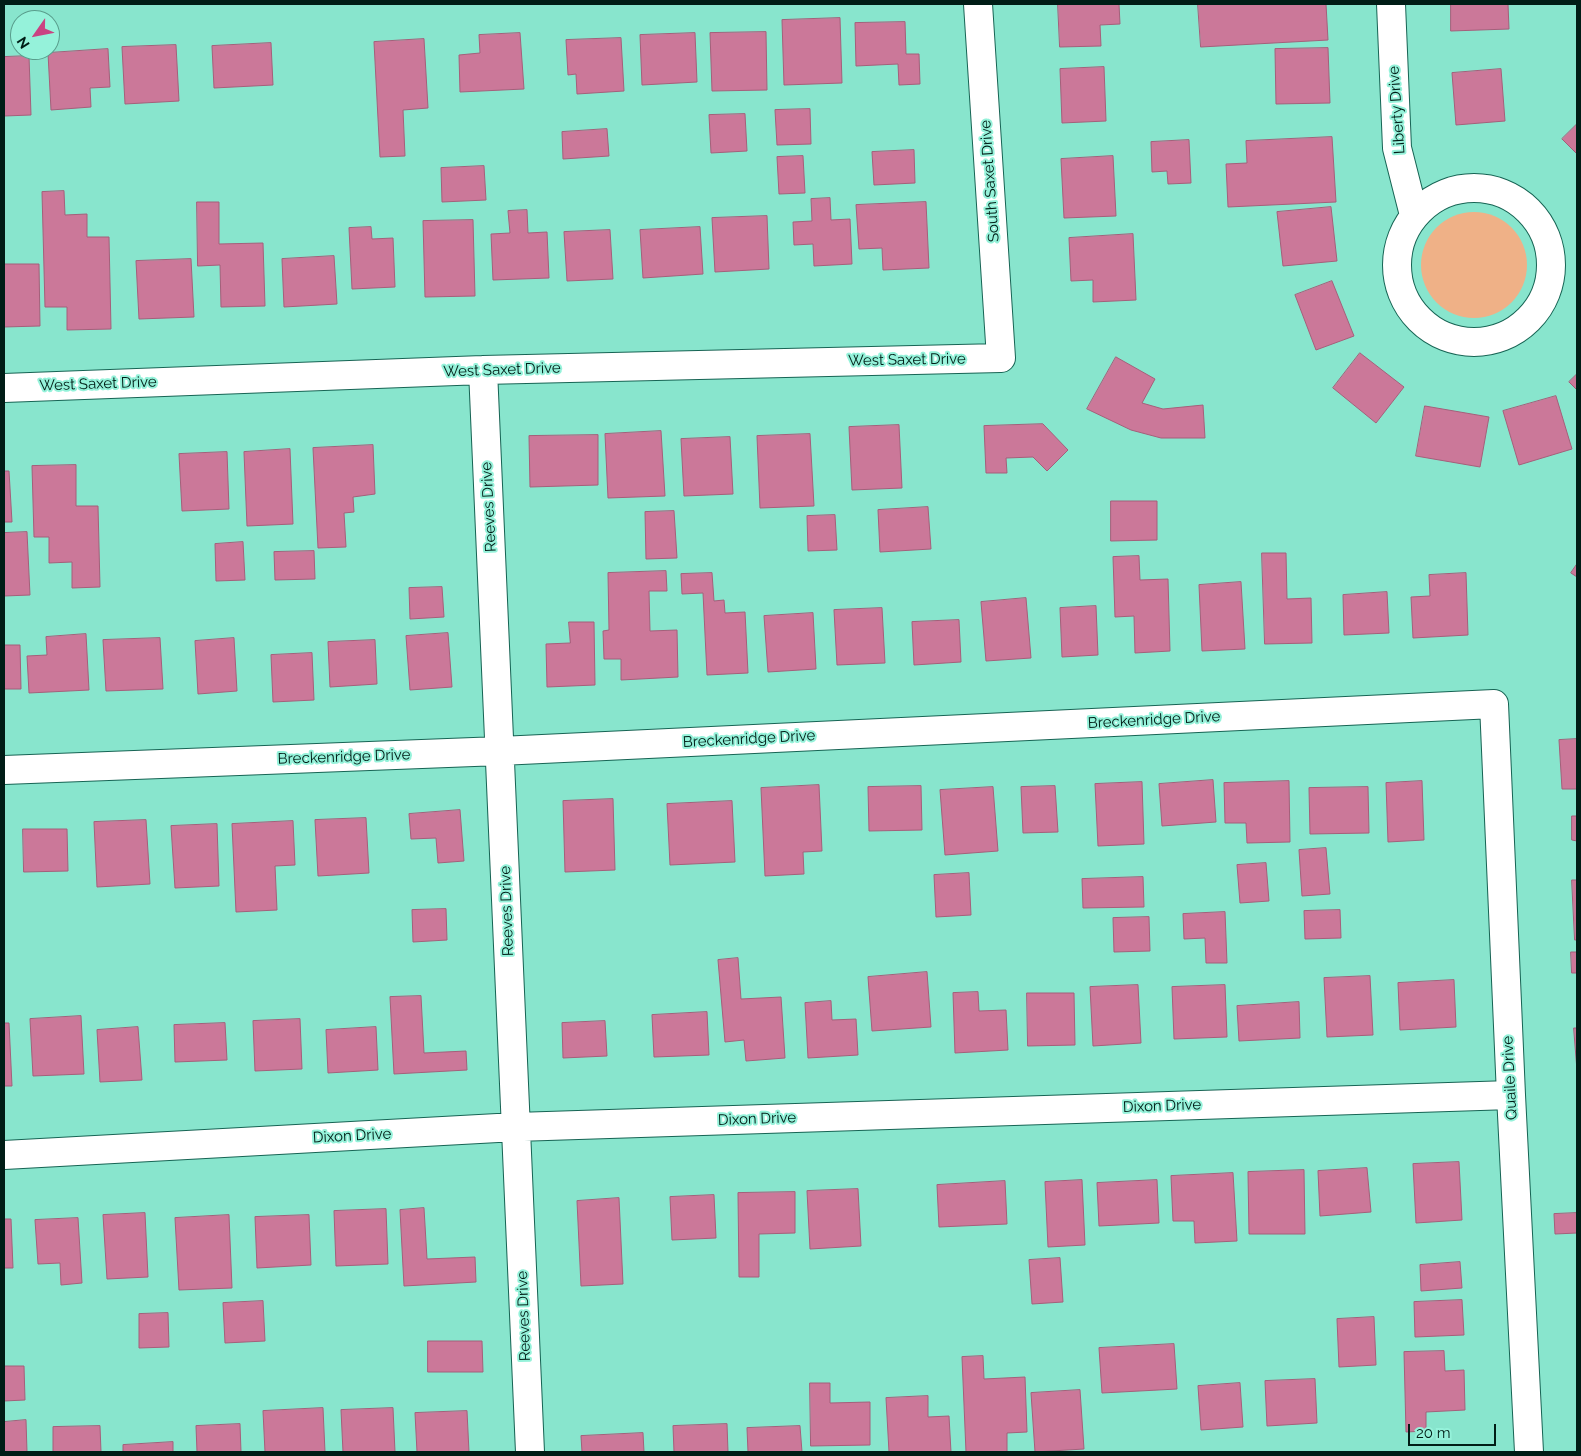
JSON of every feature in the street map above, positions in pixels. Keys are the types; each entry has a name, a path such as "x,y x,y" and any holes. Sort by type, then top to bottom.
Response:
{"street":[{"name":"South Saxet Drive","path":"978,4 1001,358"},
{"name":"Liberty Drive","path":"1391,4 1396,148 1414,215"},
{"path":"1471,187 1503,193 1530,212 1547,239 1552,271 1542,302 1522,327 1492,341 1460,342 1430,330 1407,306 1397,275 1399,243 1414,215 1440,195 1471,187"},
{"name":"West Saxet Drive","path":"4,388 483,370 1001,358"},
{"name":"Reeves Drive","path":"483,370 530,1452"},
{"name":"Breckenridge Drive","path":"4,770 500,751 1494,704"},
{"name":"Quaile Drive","path":"1494,704 1529,1452"},
{"name":"Dixon Drive","path":"4,1155 516,1127 1511,1094"}],"shaded area":[{"path":"1474,212 1494,216 1512,227 1523,245 1527,265 1523,285 1512,303 1494,314 1474,318 1454,314 1436,303 1425,285 1421,265 1425,245 1436,227 1454,216"}],"building":[{"path":"1058,4 1119,4 1120,24 1100,25 1101,46 1060,47"},
{"path":"1198,4 1326,4 1328,40 1201,47"},
{"path":"1451,4 1508,4 1509,29 1451,31"},
{"path":"840,18 842,83 784,85 782,20"},
{"path":"905,22 906,54 919,54 920,84 899,85 898,64 856,66 855,23"},
{"path":"766,32 767,90 712,91 710,33"},
{"path":"520,33 524,89 460,92 459,55 480,53 479,35"},
{"path":"695,33 697,82 642,85 640,35"},
{"path":"621,38 624,91 577,94 576,74 568,75 566,40"},
{"path":"424,39 428,108 403,110 405,156 380,157 374,42"},
{"path":"271,43 273,85 214,88 212,46"},
{"path":"176,45 179,101 125,104 122,47"},
{"path":"1328,48 1330,103 1276,104 1275,49"},
{"path":"108,49 110,87 90,88 91,107 51,110 48,60 60,60 60,52"},
{"path":"4,57 10,57 10,60 29,60 31,115 4,116"},
{"path":"1104,67 1106,121 1062,123 1060,69"},
{"path":"1501,69 1505,121 1456,125 1452,73"},
{"path":"810,109 811,144 777,145 775,110"},
{"path":"745,114 747,151 711,153 709,115"},
{"path":"1577,124 1577,154 1562,139"},
{"path":"607,129 609,156 563,159 562,132"},
{"path":"1332,137 1336,202 1228,207 1226,164 1247,163 1246,141"},
{"path":"1189,140 1191,183 1168,184 1167,171 1152,172 1151,142"},
{"path":"914,150 915,183 874,185 872,152"},
{"path":"803,156 805,193 779,194 777,157"},
{"path":"1113,156 1116,216 1064,218 1061,159"},
{"path":"484,166 486,200 442,202 441,168"},
{"path":"64,191 65,215 87,214 87,237 109,237 111,329 67,330 67,307 45,307 42,192"},
{"path":"830,198 831,220 850,219 852,264 814,266 813,244 794,245 793,222 812,221 811,199"},
{"path":"197,202 219,202 219,244 263,243 265,306 221,307 220,265 198,266"},
{"path":"926,202 929,268 883,270 882,248 859,249 856,205"},
{"path":"1331,207 1337,261 1283,266 1277,212"},
{"path":"527,210 528,233 547,232 549,278 493,280 491,234 510,233 508,211"},
{"path":"767,216 769,269 715,272 712,218"},
{"path":"473,220 475,296 425,297 423,221"},
{"path":"371,227 372,239 393,238 395,287 352,289 349,228"},
{"path":"700,227 703,274 643,278 640,230"},
{"path":"610,230 613,279 567,281 564,232"},
{"path":"1133,234 1136,300 1093,302 1093,280 1071,281 1069,238"},
{"path":"334,256 337,304 284,307 282,259"},
{"path":"191,259 194,317 139,319 136,261"},
{"path":"4,264 39,264 40,326 4,327"},
{"path":"1332,281 1354,336 1316,350 1295,295"},
{"path":"1360,353 1404,387 1376,423 1333,388"},
{"path":"1116,357 1155,379 1142,403 1163,409 1203,405 1205,438 1161,438 1131,430 1087,409"},
{"path":"1577,374 1577,390 1569,382"},
{"path":"1556,396 1572,449 1519,465 1503,411"},
{"path":"1425,406 1489,417 1480,467 1416,456"},
{"path":"1043,424 1068,450 1047,471 1033,457 1006,458 1007,473 986,473 984,426"},
{"path":"899,425 902,488 852,490 849,427"},
{"path":"661,431 665,496 608,498 605,434"},
{"path":"810,434 814,506 760,508 757,436"},
{"path":"598,435 598,485 530,487 529,436"},
{"path":"730,437 733,494 684,496 681,439"},
{"path":"373,445 375,494 353,497 354,512 344,513 346,547 318,548 313,448"},
{"path":"290,449 293,524 247,526 244,452"},
{"path":"227,452 229,509 182,511 179,454"},
{"path":"76,465 76,506 98,506 100,587 72,588 72,562 49,563 49,537 34,537 32,466"},
{"path":"4,471 9,471 12,522 4,522"},
{"path":"1111,501 1157,501 1157,540 1111,541"},
{"path":"928,507 931,549 880,552 878,510"},
{"path":"674,511 677,558 646,559 645,512"},
{"path":"835,515 837,550 808,551 807,516"},
{"path":"27,532 30,595 4,596 4,533"},
{"path":"243,542 245,580 216,581 215,544"},
{"path":"314,551 315,579 275,580 274,552"},
{"path":"1262,553 1286,553 1287,599 1311,598 1312,643 1265,644"},
{"path":"1139,556 1140,580 1168,579 1170,651 1135,653 1134,616 1115,617 1113,557"},
{"path":"1577,564 1577,577 1571,573"},
{"path":"666,571 667,591 649,591 650,631 677,630 678,677 621,680 621,659 604,659 603,631 609,630 608,573"},
{"path":"712,573 714,601 724,600 725,613 745,612 748,673 707,675 703,593 682,594 681,574"},
{"path":"1466,573 1468,635 1413,638 1411,597 1430,596 1429,575"},
{"path":"1241,582 1245,649 1202,651 1199,585"},
{"path":"442,587 444,617 410,619 409,588"},
{"path":"1387,592 1389,633 1344,635 1343,595"},
{"path":"1026,598 1031,658 986,661 981,602"},
{"path":"1096,606 1098,655 1062,657 1060,608"},
{"path":"882,608 885,663 837,665 834,610"},
{"path":"813,613 816,669 768,672 764,616"},
{"path":"959,620 961,662 914,665 912,622"},
{"path":"569,622 594,622 595,685 547,687 546,644 570,643"},
{"path":"448,633 452,687 410,690 406,636"},
{"path":"86,634 89,690 29,693 27,656 47,655 46,637"},
{"path":"160,638 163,689 106,691 103,640"},
{"path":"234,638 237,691 198,694 195,641"},
{"path":"375,640 377,684 330,687 328,642"},
{"path":"4,645 20,645 21,689 4,689"},
{"path":"312,653 314,700 273,702 271,655"},
{"path":"1577,739 1577,789 1562,789 1559,740"},
{"path":"1213,780 1216,822 1162,826 1159,784"},
{"path":"1289,781 1290,842 1247,843 1246,823 1225,823 1224,783"},
{"path":"1422,781 1424,840 1388,842 1386,783"},
{"path":"1142,782 1144,844 1098,846 1095,784"},
{"path":"819,785 822,851 803,852 804,874 765,876 761,788"},
{"path":"921,786 922,830 869,831 868,787"},
{"path":"1055,786 1058,832 1023,833 1021,787"},
{"path":"993,787 998,851 945,855 940,790"},
{"path":"1368,787 1369,833 1310,834 1309,788"},
{"path":"613,799 615,870 565,872 563,801"},
{"path":"732,801 735,862 670,865 667,804"},
{"path":"460,810 464,861 438,863 436,838 411,839 409,814"},
{"path":"1572,816 1577,816 1577,841 1572,840"},
{"path":"366,818 369,873 318,876 315,820"},
{"path":"146,820 150,884 97,887 94,822"},
{"path":"293,821 295,865 275,866 277,910 236,912 232,824"},
{"path":"217,824 219,886 175,888 171,826"},
{"path":"23,829 67,829 68,871 24,872"},
{"path":"1326,848 1330,894 1302,896 1299,850"},
{"path":"1266,863 1269,901 1240,903 1237,865"},
{"path":"969,873 971,915 936,917 934,875"},
{"path":"1143,877 1144,907 1083,908 1082,879"},
{"path":"1572,880 1577,880 1577,940 1575,940"},
{"path":"446,909 447,940 413,942 412,910"},
{"path":"1340,910 1341,938 1305,939 1304,911"},
{"path":"1225,912 1227,963 1206,963 1205,938 1184,939 1183,914"},
{"path":"1149,917 1150,951 1114,952 1113,918"},
{"path":"1571,952 1577,952 1577,973 1572,973"},
{"path":"738,958 741,999 781,997 785,1058 746,1061 744,1040 725,1042 718,960"},
{"path":"927,972 931,1027 872,1031 868,977"},
{"path":"1370,976 1373,1035 1327,1037 1324,978"},
{"path":"1454,980 1456,1027 1400,1030 1398,983"},
{"path":"1138,985 1141,1043 1093,1046 1090,987"},
{"path":"1225,985 1227,1037 1174,1039 1172,987"},
{"path":"978,992 979,1011 1006,1010 1008,1050 955,1053 953,993"},
{"path":"1027,993 1074,993 1075,1045 1028,1046"},
{"path":"421,996 424,1053 466,1051 467,1070 394,1074 390,997"},
{"path":"831,1001 832,1020 856,1019 858,1055 808,1058 805,1003"},
{"path":"1299,1002 1300,1038 1239,1041 1237,1006"},
{"path":"707,1012 709,1055 654,1057 652,1015"},
{"path":"81,1016 84,1074 33,1076 30,1019"},
{"path":"300,1019 302,1069 255,1071 253,1021"},
{"path":"605,1021 607,1056 563,1058 562,1023"},
{"path":"4,1023 9,1023 12,1086 4,1086"},
{"path":"225,1023 227,1060 175,1062 174,1025"},
{"path":"138,1027 142,1080 100,1082 97,1030"},
{"path":"376,1027 378,1070 328,1073 326,1030"},
{"path":"1574,1028 1577,1028 1577,1070"},
{"path":"1459,1162 1462,1220 1416,1223 1413,1164"},
{"path":"1367,1168 1371,1212 1320,1216 1318,1171"},
{"path":"1304,1170 1305,1234 1249,1234 1248,1172"},
{"path":"1233,1173 1237,1241 1195,1243 1194,1221 1173,1221 1171,1176"},
{"path":"1082,1180 1085,1245 1048,1247 1045,1182"},
{"path":"1157,1180 1159,1223 1099,1226 1097,1183"},
{"path":"1005,1181 1007,1224 939,1227 937,1185"},
{"path":"858,1189 861,1246 810,1249 807,1191"},
{"path":"795,1192 795,1233 759,1234 759,1277 739,1277 738,1193"},
{"path":"714,1195 716,1238 672,1240 670,1197"},
{"path":"619,1198 623,1284 581,1286 577,1201"},
{"path":"424,1208 427,1259 475,1257 476,1282 404,1286 400,1210"},
{"path":"386,1209 388,1264 336,1266 334,1211"},
{"path":"145,1213 148,1277 107,1279 103,1215"},
{"path":"1577,1213 1577,1233 1555,1234 1554,1214"},
{"path":"229,1215 232,1288 179,1290 175,1218"},
{"path":"309,1215 311,1265 257,1268 255,1217"},
{"path":"78,1218 82,1283 61,1285 60,1263 38,1264 35,1220"},
{"path":"4,1219 11,1219 13,1268 4,1268"},
{"path":"1060,1258 1063,1302 1032,1304 1029,1260"},
{"path":"1460,1262 1462,1288 1421,1291 1420,1265"},
{"path":"1462,1300 1464,1335 1415,1337 1414,1302"},
{"path":"263,1301 265,1341 225,1343 223,1303"},
{"path":"168,1313 169,1347 139,1348 139,1314"},
{"path":"1374,1317 1376,1365 1339,1367 1337,1319"},
{"path":"428,1341 482,1341 483,1372 428,1372"},
{"path":"1174,1344 1177,1389 1102,1393 1099,1348"},
{"path":"1444,1351 1445,1371 1464,1370 1465,1410 1426,1412 1426,1431 1406,1432 1404,1352"},
{"path":"983,1356 984,1379 1025,1377 1027,1432 1007,1433 1007,1452 966,1452 962,1357"},
{"path":"4,1366 24,1366 25,1400 4,1401"},
{"path":"1315,1379 1317,1423 1267,1426 1265,1381"},
{"path":"810,1383 830,1383 830,1403 870,1402 870,1445 811,1446"},
{"path":"1240,1383 1243,1427 1201,1430 1198,1386"},
{"path":"1080,1390 1084,1449 1035,1452 1031,1393"},
{"path":"928,1396 928,1417 949,1416 951,1452 889,1452 886,1398"},
{"path":"323,1408 325,1452 265,1452 263,1411"},
{"path":"393,1408 395,1452 343,1452 341,1410"},
{"path":"467,1411 469,1452 417,1452 415,1413"},
{"path":"26,1420 27,1452 4,1452 4,1422"},
{"path":"240,1424 241,1452 197,1452 196,1426"},
{"path":"727,1424 728,1452 674,1452 673,1426"},
{"path":"100,1426 101,1452 53,1452 53,1427"},
{"path":"800,1426 802,1452 748,1452 747,1428"},
{"path":"643,1433 644,1452 582,1452 581,1436"},
{"path":"173,1442 173,1452 123,1452 123,1445"}]}
